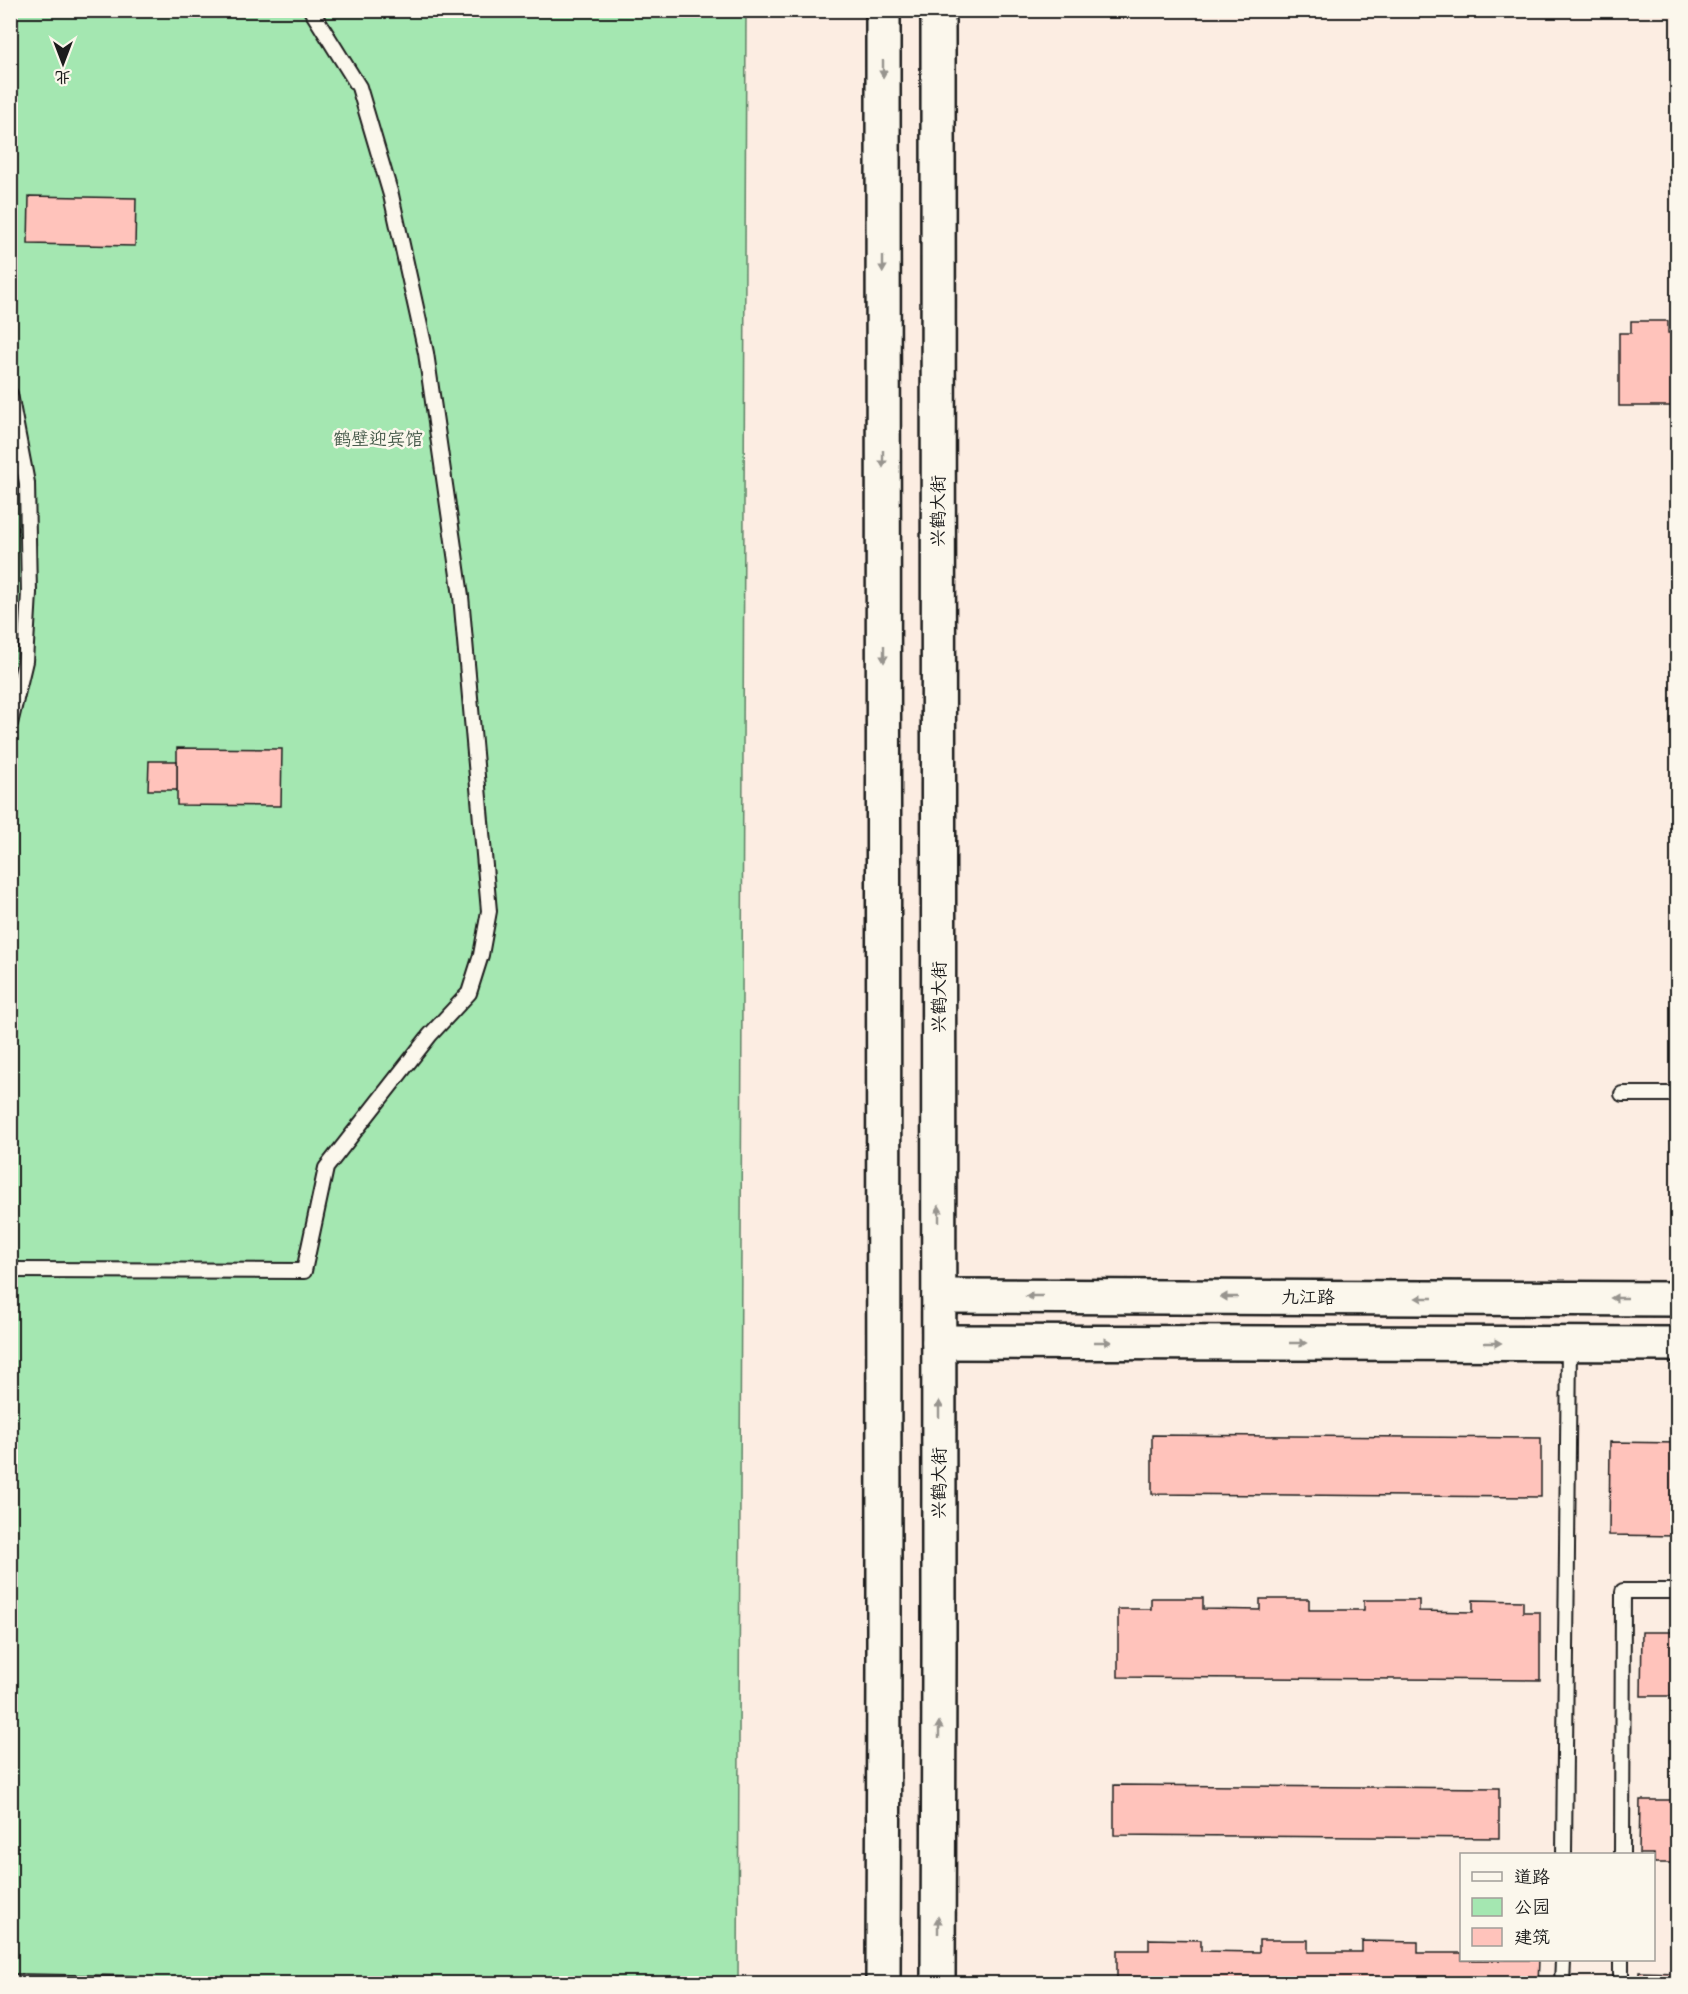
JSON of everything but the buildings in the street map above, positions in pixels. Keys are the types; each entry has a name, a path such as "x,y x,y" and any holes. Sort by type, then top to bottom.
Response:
{"main road":[{"path":"883,10 885,1655 883,1983"},
{"name":"兴鹤大街","path":"938,10 938,1983"},
{"name":"九江路","path":"939,1296 1677,1299"},
{"path":"939,1342 1677,1344"}],"lane":[{"path":"10,1270 304,1271 326,1168 430,1035 469,993 481,956 489,910 461,596 426,353 391,195 359,87 311,10"},
{"path":"10,394 27,483 29,593 25,662 10,724"},
{"path":"1622,1094 1677,1094"},
{"path":"1564,1853 1569,1344"},
{"path":"1622,1853 1623,1591 1677,1591"},
{"path":"1562,1983 1563,1961"},
{"path":"1621,1961 1621,1983"},
{"path":"10,1982 132,1983"}],"green space":[{"name":"鹤壁迎宾馆","path":"11,11 746,11 738,1983 11,1984"}]}
